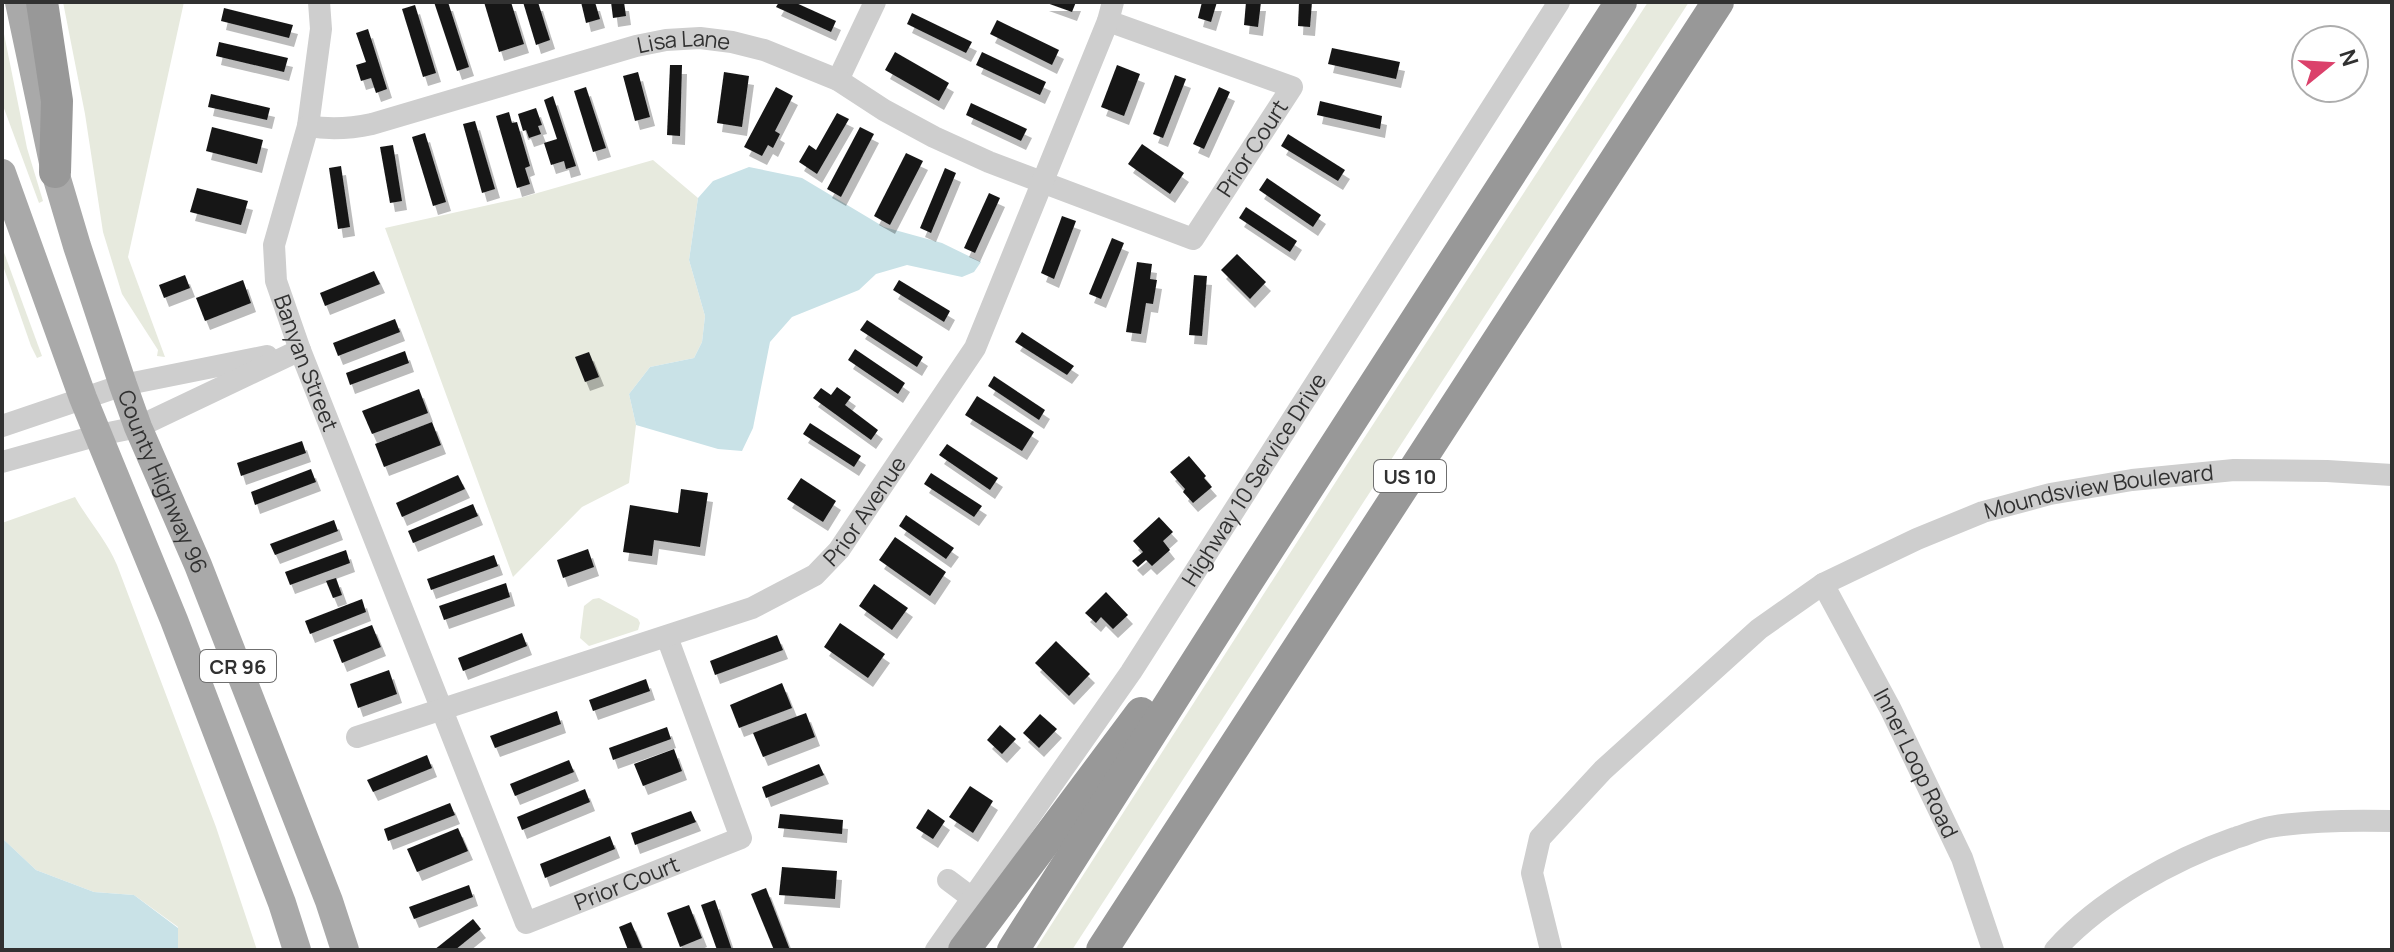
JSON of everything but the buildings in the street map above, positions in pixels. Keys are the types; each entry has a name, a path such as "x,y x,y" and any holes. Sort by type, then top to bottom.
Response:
{"highway":[{"path":"42,2 57,101 55,172"},
{"path":"1013,950 1621,2"},
{"name":"US 10","path":"1105,950 1718,2"},
{"path":"964,950 1163,685 1257,566"}],"main road":[{"name":"County Highway 96","path":"19,2 55,172 123,385 204,580 329,901 345,950"},
{"name":"County Highway 96","path":"2,173 83,398 174,620 297,950"}],"street":[{"name":"Banyan Street","path":"319,2 321,29 308,126 274,245 276,281 300,350 443,709"},
{"path":"838,80 875,2"},
{"name":"Highway 10 Service Drive","path":"936,950 1131,672 1559,2"},
{"name":"Prior Court","path":"1042,181 1193,239 1292,87 1111,12"},
{"name":"Prior Avenue","path":"357,737 752,608 815,575 839,550 975,348 1111,12"},
{"name":"Lisa Lane","path":"308,126 327,130 352,129 636,46 700,38 764,50 838,80 934,137 989,162 1042,181"},
{"path":"2,426 123,385 300,350"},
{"path":"2,462 138,427 300,350"},
{"name":"Moundsview Boulevard","path":"1551,950 1532,873 1540,838 1603,770 1759,629 1823,584 1917,539 1983,512 2050,494 2132,480 2234,470 2392,475"},
{"name":"Inner Loop Road","path":"1823,584 1891,710 1962,858 1993,950"},
{"name":"Prior Court","path":"443,709 526,923 741,838 667,637"},
{"path":"2055,950 2102,908 2156,873 2209,847 2268,827 2345,820 2392,821"},
{"path":"948,880 972,898"}],"shaded area":[{"path":"63,2 184,2 128,257 165,357 157,356 158,350 122,294 103,232 85,114"},
{"path":"1648,2 1689,2 1072,950 1035,950 1344,469"},
{"path":"2,24 27,148 43,201 39,203 2,103"},
{"path":"653,160 698,198 689,260 705,316 702,342 694,358 650,367 629,394 636,425 629,483 582,507 513,577 385,228 520,198"},
{"path":"2,247 42,356 37,358 2,263"},
{"path":"75,497 117,565 216,827 257,950 178,950 178,927 134,895 94,892 36,870 2,838 2,523"},
{"path":"599,598 638,619 638,630 589,646 580,638 584,606"}],"water":[{"path":"749,167 802,178 884,227 942,243 981,262 974,272 962,277 907,265 876,274 859,290 792,317 770,342 753,428 742,451 718,449 636,425 629,394 650,367 694,358 702,342 705,316 689,260 698,198 713,181"},
{"path":"2,838 36,870 94,892 134,895 178,928 178,950 2,950"}]}
